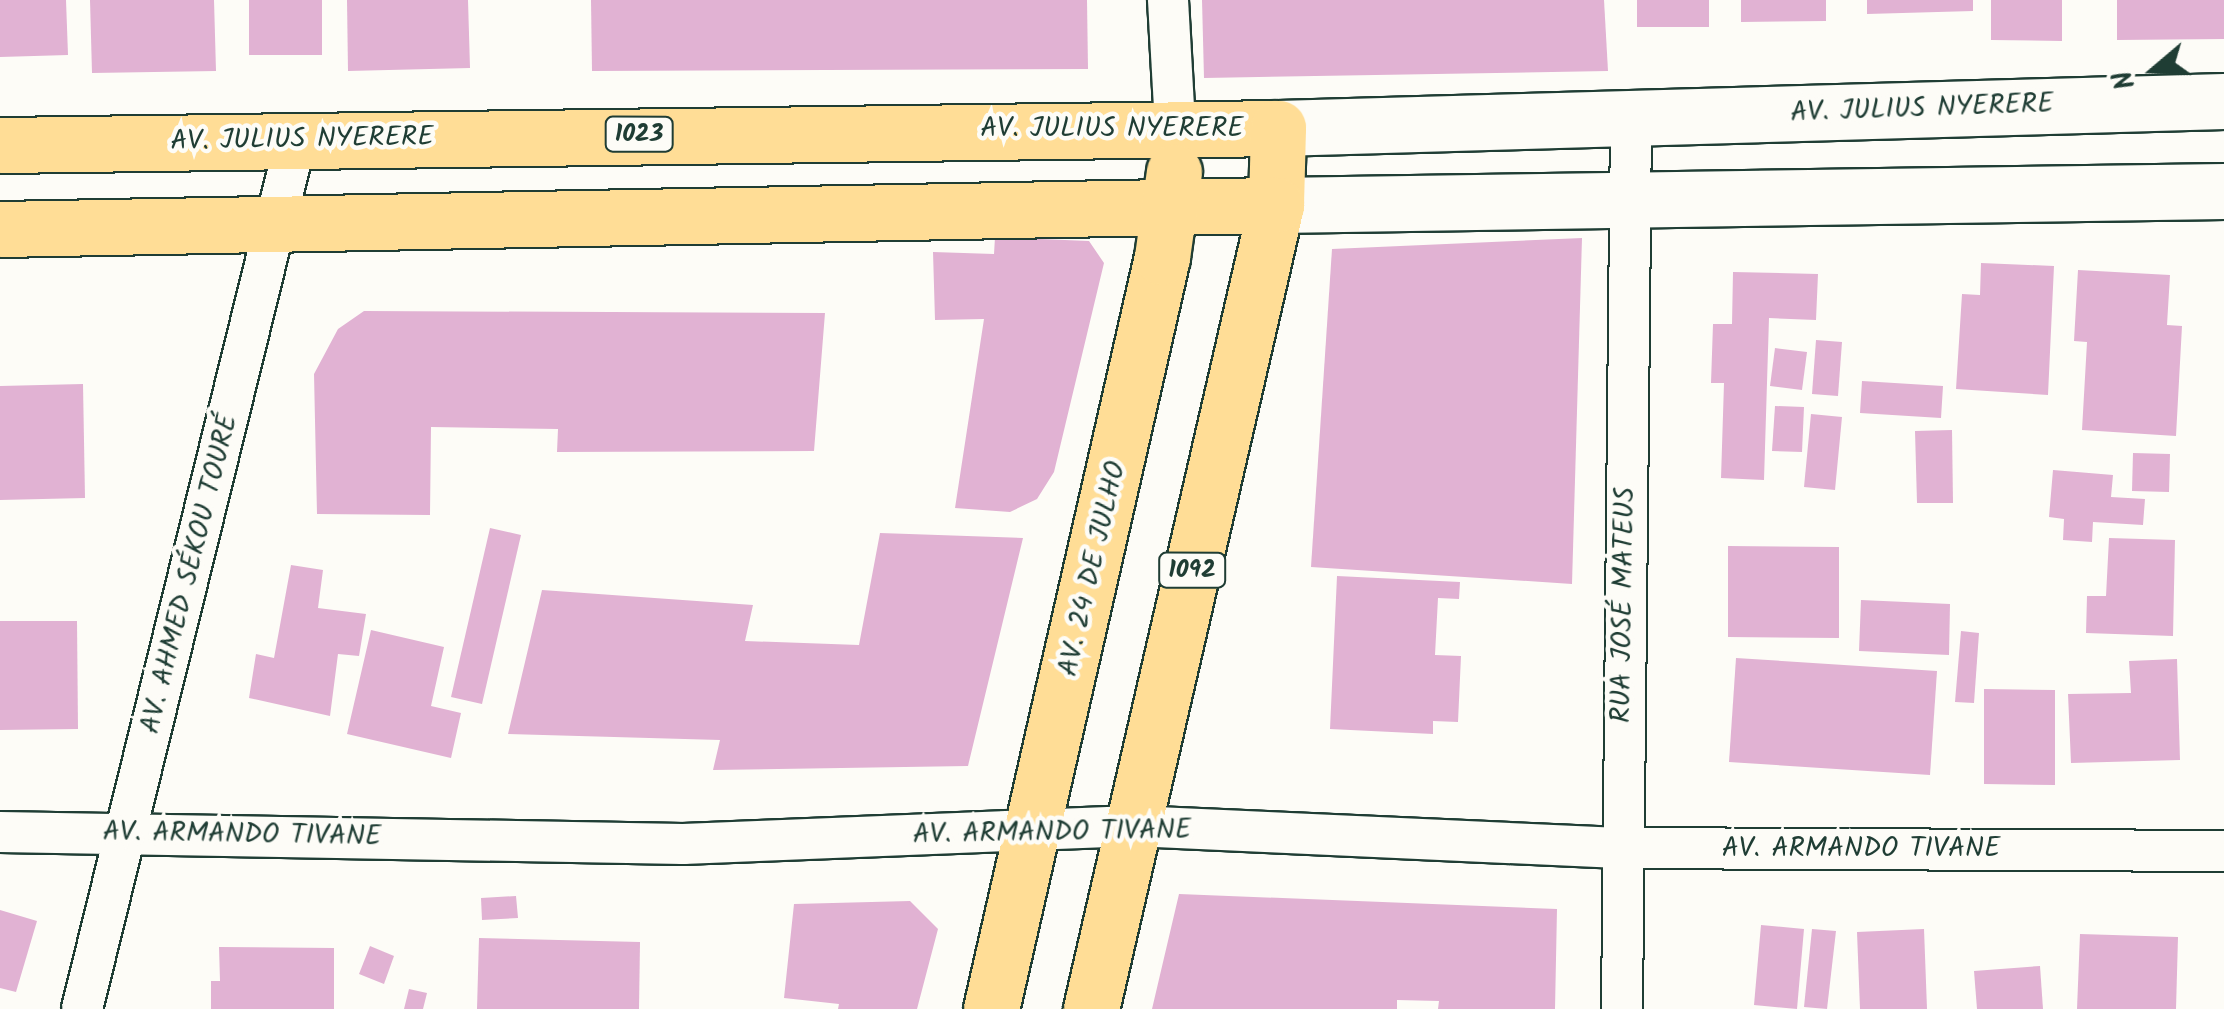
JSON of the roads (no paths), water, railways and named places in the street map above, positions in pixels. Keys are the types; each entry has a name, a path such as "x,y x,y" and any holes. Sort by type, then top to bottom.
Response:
{"main road":[{"name":"AV. JULIUS NYERERE","path":"0,145 1278,128 2224,100"},
{"name":"AV. 24 DE JULHO","path":"992,1009 1174,205 1176,127"},
{"name":"1092","path":"1091,1009 1276,206 1278,128"},
{"path":"0,229 1174,205 2224,191"}],"street":[{"path":"1168,0 1176,127"},
{"name":"RUA JOSÉ MATEUS","path":"1622,1009 1620,848 1631,118"},
{"name":"AV. AHMED SÉKOU TOURÉ","path":"82,1009 296,140"},
{"name":"AV. ARMANDO TIVANE","path":"0,832 683,844 1134,826 1620,848 2224,851"}]}
